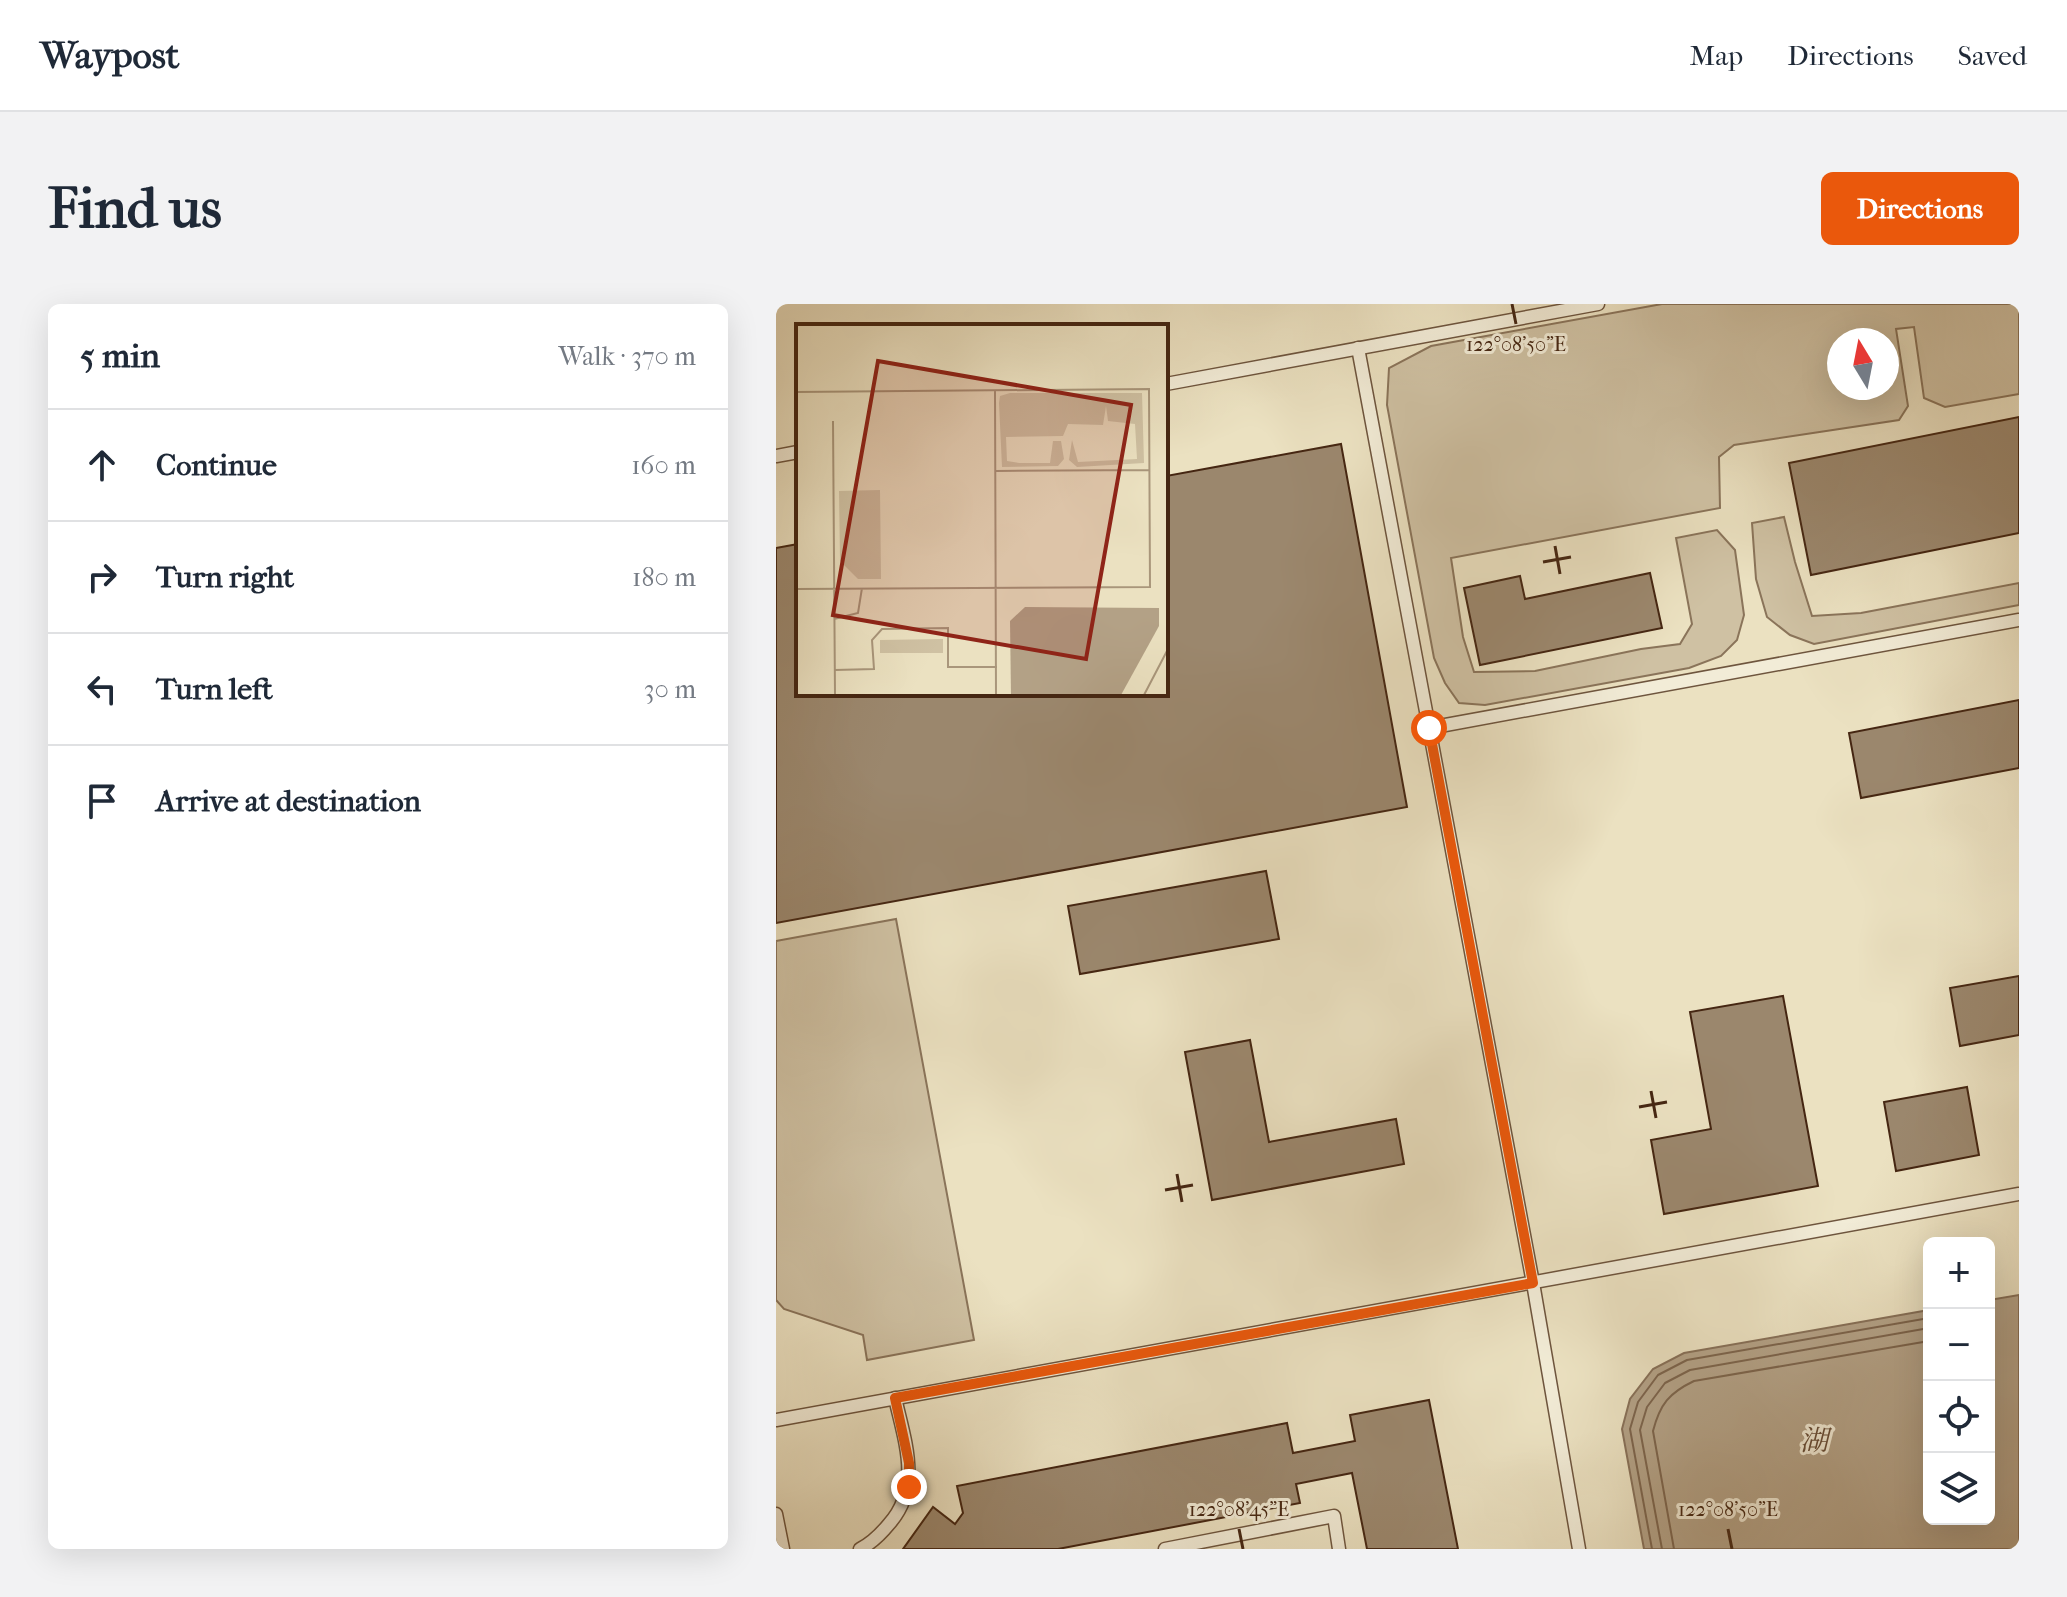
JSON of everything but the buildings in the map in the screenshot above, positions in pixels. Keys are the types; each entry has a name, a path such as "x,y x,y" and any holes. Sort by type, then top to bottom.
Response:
{"lane":[{"path":"1168,384 1598,304"},
{"path":"1358,348 1533,1283 1579,1549"},
{"path":"776,456 796,452"},
{"path":"1429,728 2019,620"},
{"path":"776,1420 2019,1194"},
{"path":"860,1549 872,1543 895,1518 909,1487 909,1463 895,1398"},
{"path":"776,1514 783,1549"},
{"path":"1165,1549 1334,1516 1339,1549"}],"shaded area":[{"path":"1662,304 2019,304 2019,394 1945,407 1924,398 1914,327 1827,328 1827,400 1899,400 1899,348 1908,406 1899,420 1734,445 1719,457 1720,508 1451,558 1463,637 1474,672 1535,671 1680,644 1692,624 1676,538 1717,530 1735,550 1744,615 1737,640 1721,656 1689,668 1485,705 1459,703 1445,683 1434,658 1387,405 1389,368 1431,346"},
{"path":"1784,517 1812,616 1861,613 2019,583 2019,605 1814,644 1790,635 1767,617 1756,579 1752,523"},
{"path":"896,919 974,1340 867,1360 863,1335 784,1309 776,1300 776,941"}],"water":[{"name":"湖","path":"2019,1295 2019,1549 1644,1549 1622,1429 1630,1399 1653,1369 1684,1353 1923,1311 1923,1525 1995,1525 1995,1299"}],"route":[{"path":"909,1487 909,1463 895,1398 1533,1283 1429,728"}]}
